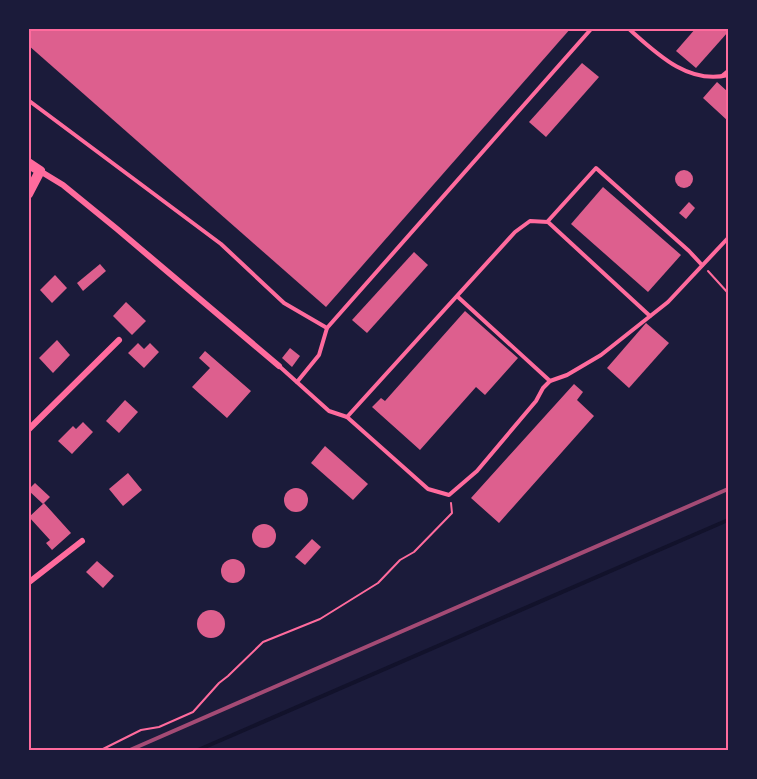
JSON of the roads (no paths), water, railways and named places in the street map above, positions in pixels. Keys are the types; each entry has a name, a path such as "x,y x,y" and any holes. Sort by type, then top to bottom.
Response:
{"street":[{"path":"28,163 63,185 279,366"},
{"path":"28,194 40,171"},
{"path":"28,430 119,340"},
{"path":"29,582 82,541"}],"lane":[{"path":"297,382 318,355 327,328 592,28"},
{"path":"628,28 673,65 706,78 722,77 729,73"},
{"path":"28,93 30,101 213,237 284,303 327,328"},
{"path":"548,222 596,168 702,265"},
{"path":"347,417 458,297 514,232 530,221 548,222 650,316"},
{"path":"279,366 329,411 347,417 428,489 450,495 477,471 550,381 567,375 601,355 668,302 729,238"},
{"path":"458,297 550,381"}],"waterway":[{"path":"198,750 728,520"}],"railway":[{"path":"130,750 728,489"}]}
